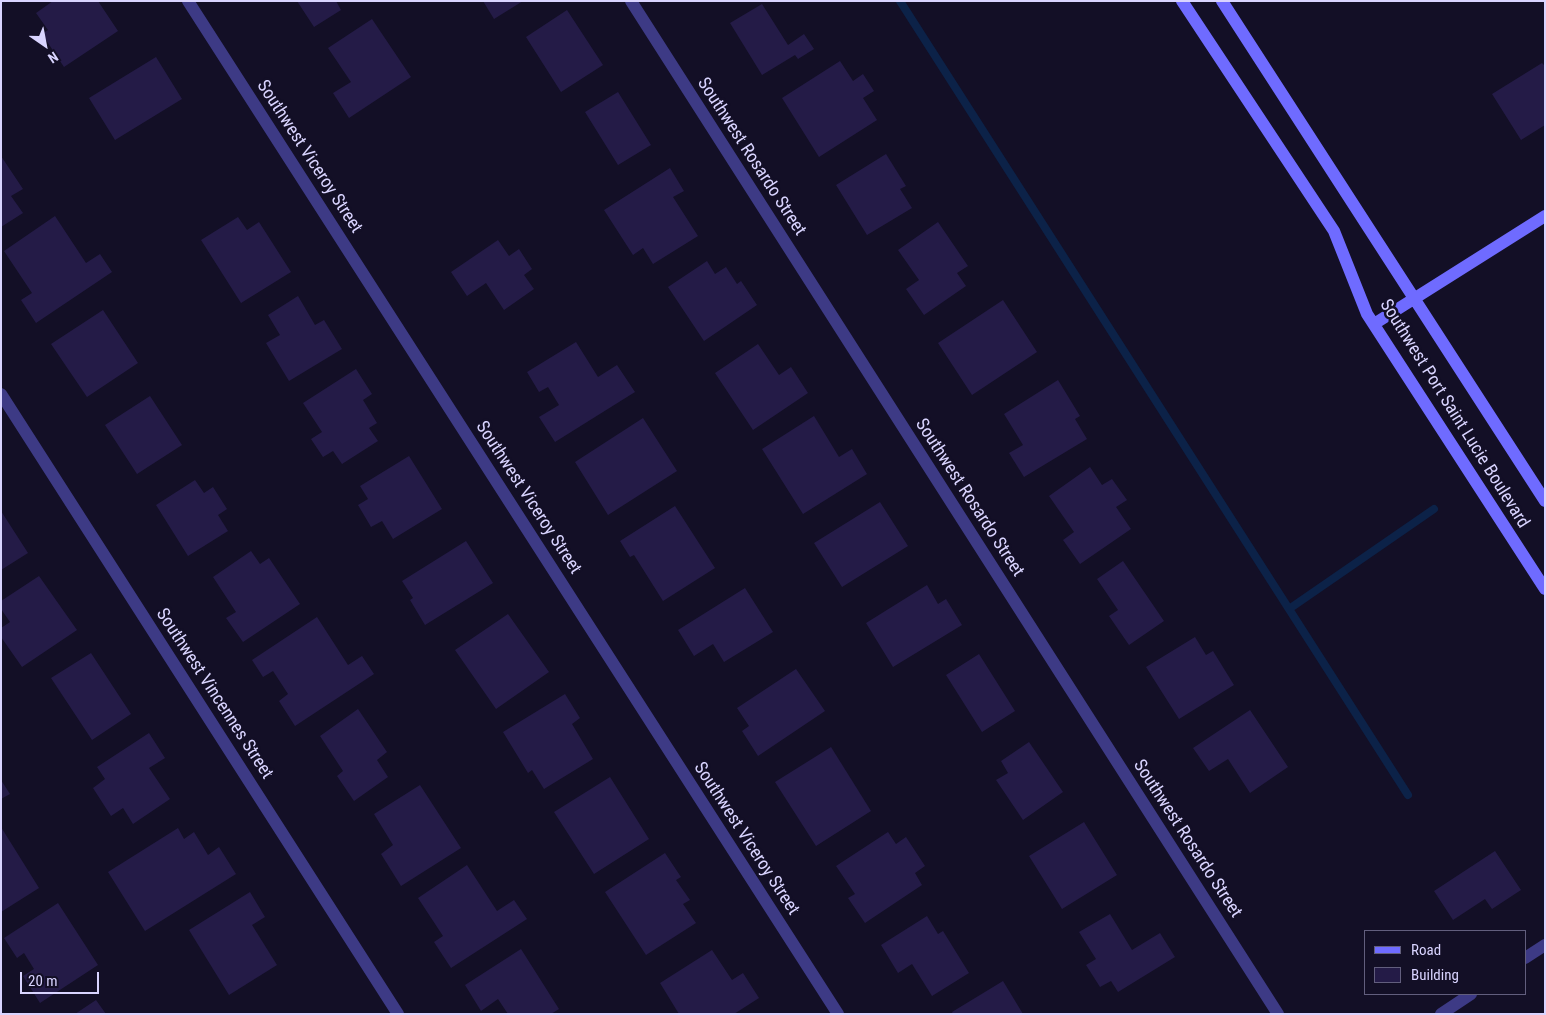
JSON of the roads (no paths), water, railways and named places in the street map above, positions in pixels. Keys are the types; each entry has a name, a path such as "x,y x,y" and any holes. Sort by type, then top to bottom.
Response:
{"main road":[{"name":"Southwest Port Saint Lucie Boulevard","path":"1182,1 1334,231 1367,314 1545,589"},
{"name":"Southwest Port Saint Lucie Boulevard","path":"1222,1 1545,501"},
{"path":"1374,324 1545,216"}],"street":[{"name":"Southwest Viceroy Street","path":"188,1 838,1014"},
{"name":"Southwest Rosardo Street","path":"631,1 1278,1014"},
{"name":"Southwest Vincennes Street","path":"1,394 398,1014"},
{"path":"1526,957 1545,945"},
{"path":"1441,1014 1470,995"}],"waterway":[{"path":"900,1 1408,795"},
{"path":"1289,609 1434,509"}]}
